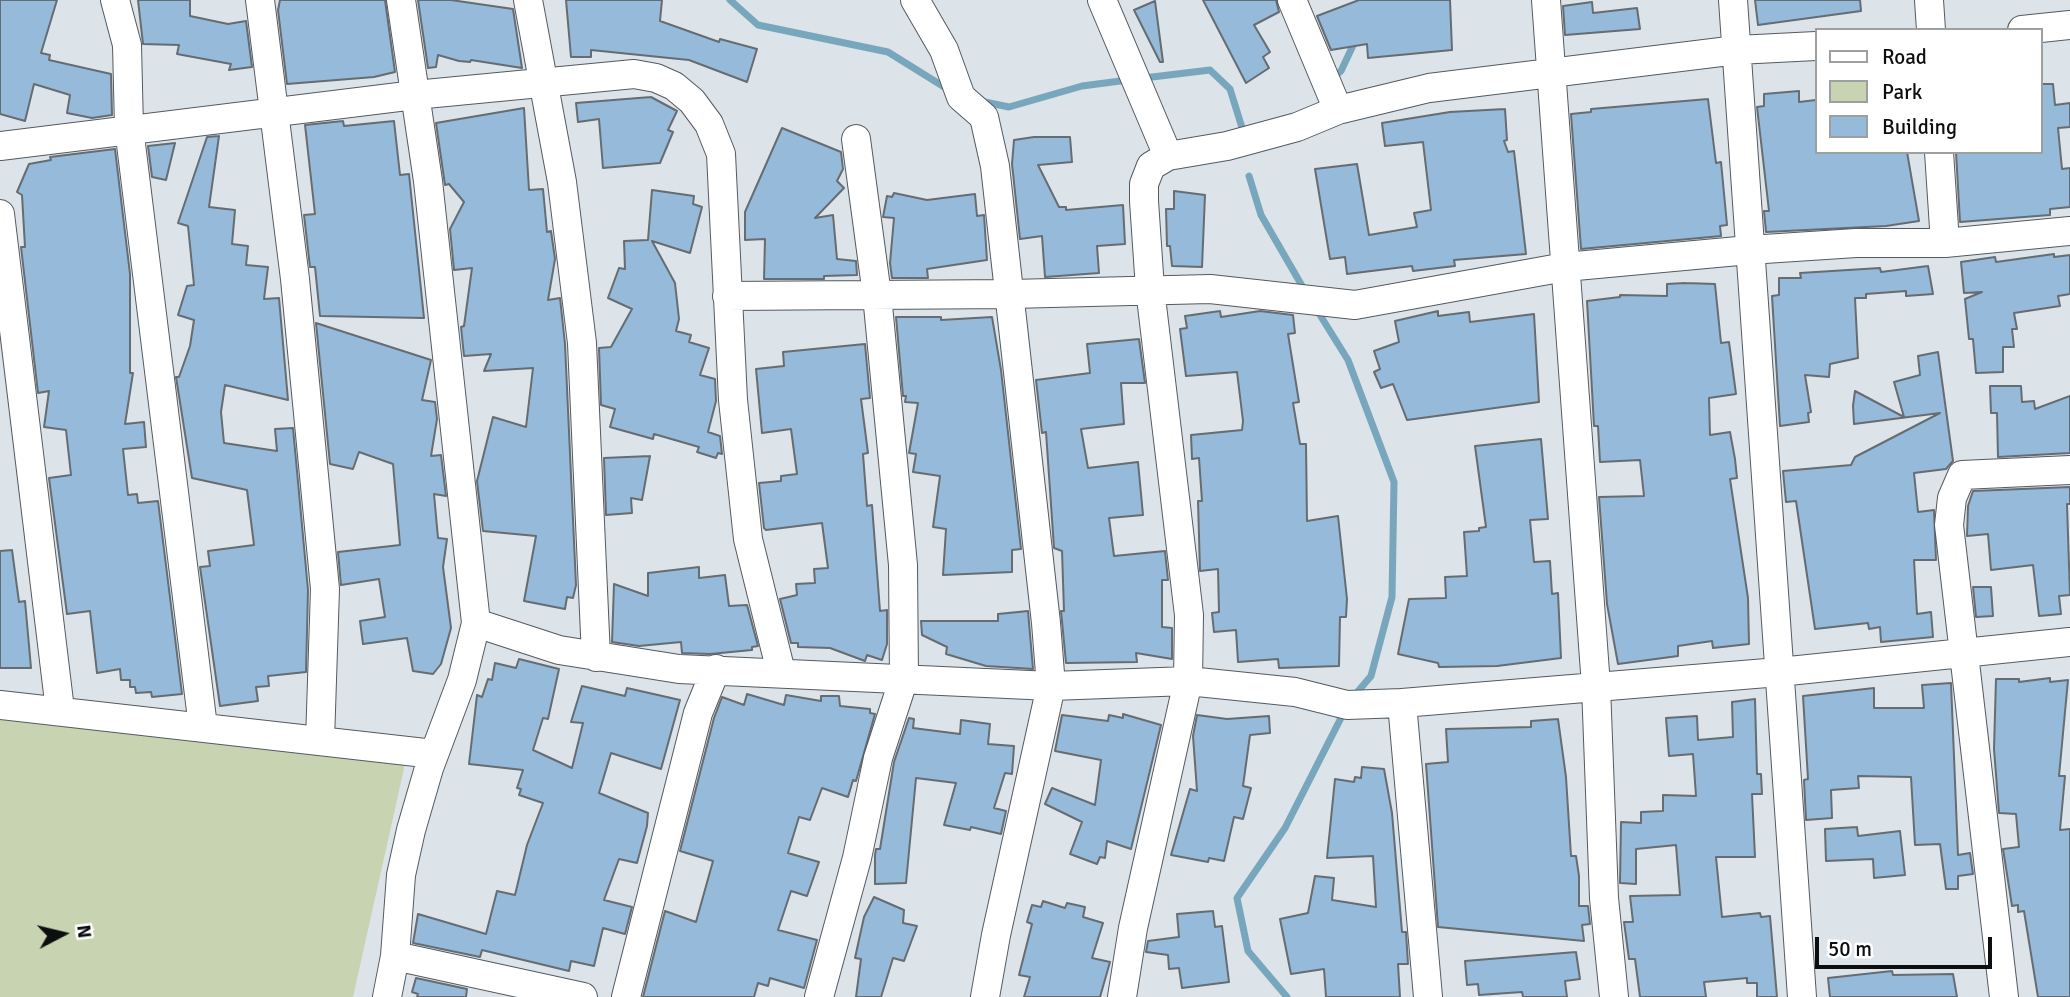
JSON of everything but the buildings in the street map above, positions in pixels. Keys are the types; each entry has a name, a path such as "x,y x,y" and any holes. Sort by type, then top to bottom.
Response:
{"street":[{"path":"115,0 127,45 129,128 204,727"},
{"path":"260,0 276,113 325,589 320,741"},
{"path":"387,997 395,956 401,876 434,754 462,680 476,624 431,207 401,0"},
{"path":"528,0 562,182 582,343 596,657"},
{"path":"915,0 944,50 961,97 984,117 995,166 1011,294 1051,686 996,935 985,997"},
{"path":"1102,0 1168,156"},
{"path":"1292,0 1338,110"},
{"path":"1546,0 1596,686 1604,898 1614,997"},
{"path":"1733,0 1802,997"},
{"path":"1929,0 1931,28"},
{"path":"2041,28 2070,25"},
{"path":"1122,997 1133,928 1188,681 1189,615 1150,289 1144,184 1151,166 1168,156 1227,146 1297,127 1338,110 1429,88 1737,50 1814,46"},
{"path":"0,146 129,128 415,95 634,74 656,78 674,86 692,101 709,124 721,154 733,400 748,539 781,672"},
{"path":"819,997 856,858 878,758 904,678 903,565 877,295 856,139"},
{"path":"1939,154 1945,243"},
{"path":"0,214 60,710"},
{"path":"727,296 1011,294 1210,289 1355,304 1565,267 1749,250 1856,243 1945,243 2070,231"},
{"path":"2004,997 1949,525 1955,484 1962,475 2070,470"},
{"path":"476,624 559,650 679,669 716,668 1051,686 1188,681 1296,692 1347,705 1402,703 1779,672 2070,642"},
{"path":"626,997 698,713 716,668"},
{"path":"1402,703 1428,997"},
{"path":"0,705 434,754"},
{"path":"395,956 583,997"}],"green space":[{"path":"0,706 407,755 353,997 0,997"}],"waterway":[{"path":"730,0 758,25 888,52 949,90"},
{"path":"1332,79 1341,71 1356,39"},
{"path":"1144,78 1210,70 1230,89 1244,134"},
{"path":"980,101 1009,107 1082,86 1128,80"},
{"path":"1249,176 1261,215 1305,291"},
{"path":"1315,307 1348,360 1394,482 1392,597 1371,676 1354,696"},
{"path":"1287,997 1248,951 1237,898 1285,828 1344,712"}]}
